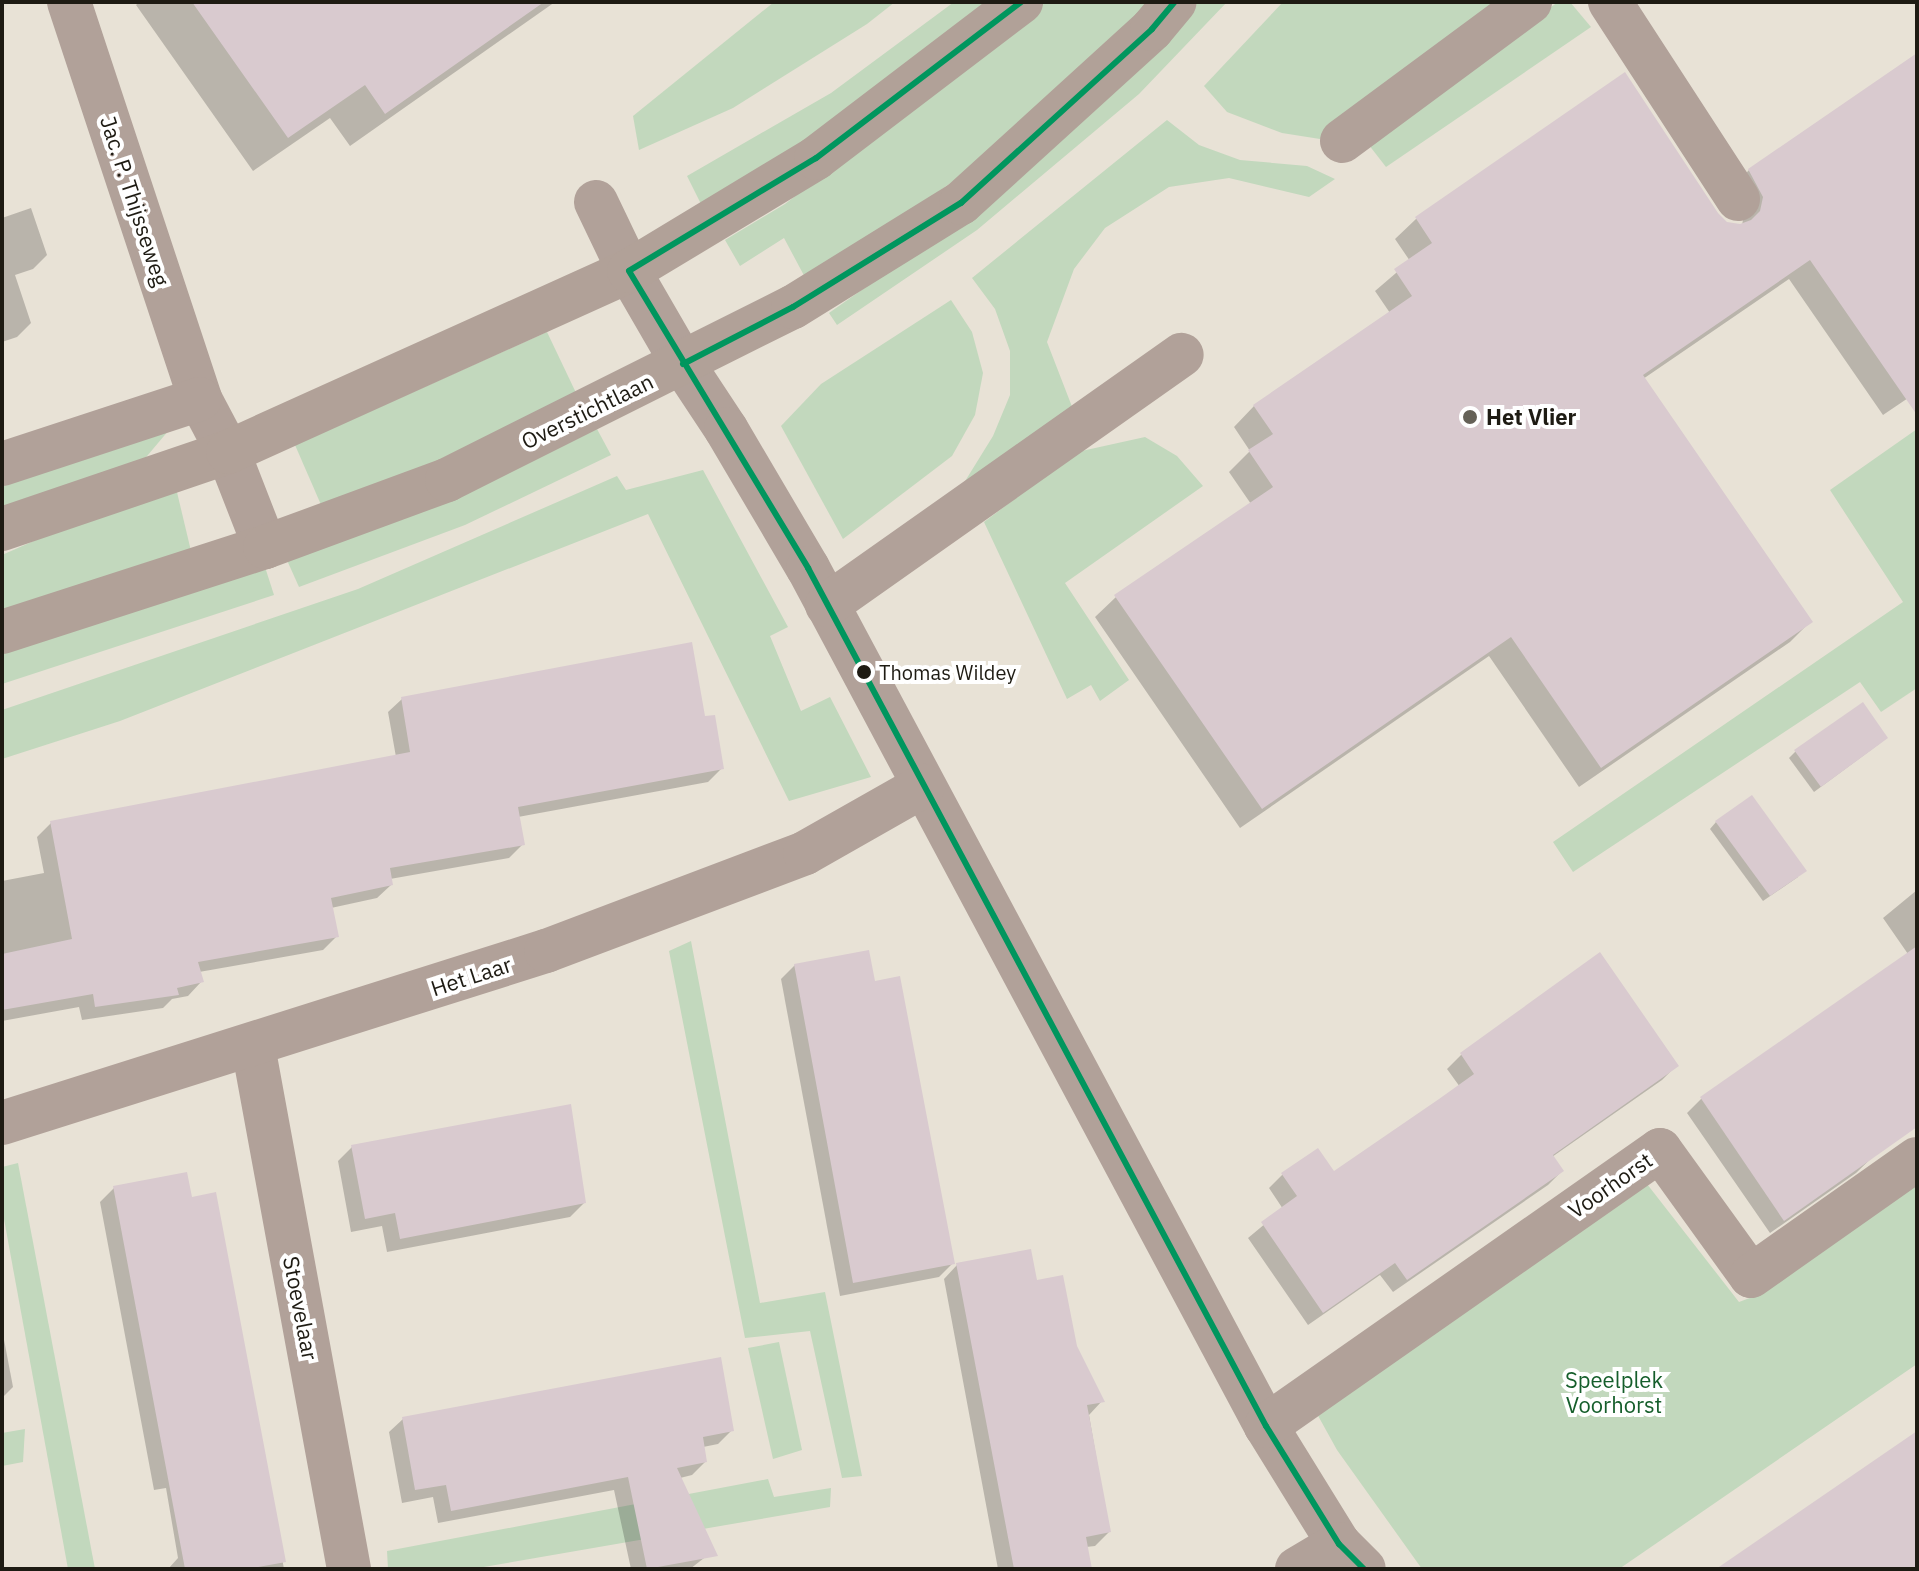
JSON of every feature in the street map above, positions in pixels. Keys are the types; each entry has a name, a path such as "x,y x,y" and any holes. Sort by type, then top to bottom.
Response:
{"main road":[{"path":"2,529 228,452 629,271 816,158 1021,2"},
{"name":"Overstichtlaan","path":"2,632 265,547 447,480 793,307 961,203 1152,29 1175,2"}],"street":[{"name":"Jac. P. Thijsseweg","path":"69,2 200,399 228,452 265,547"},
{"path":"1342,141 1530,2"},
{"path":"1610,2 1738,199"},
{"path":"596,202 629,271 683,364 726,429 827,605 1266,1426 1352,1556 1297,1569"},
{"path":"827,605 1182,355"},
{"path":"2,464 200,399"},
{"name":"Het Laar","path":"2,1123 546,951 805,853 923,786"},
{"name":"Stoevelaar","path":"253,1046 349,1569"},
{"name":"Voorhorst","path":"1266,1426 1660,1150 1751,1276 1917,1159"}],"green space":[{"path":"774,2 895,2 867,24 733,108 639,150 633,116"},
{"path":"954,2 992,2 855,112 704,210 687,176 831,93"},
{"path":"1046,2 1157,2 992,154 808,283 784,238 740,266 725,240 785,204"},
{"path":"1195,2 1227,2 1139,94 977,230 837,325 829,313 965,217"},
{"path":"1283,2 1508,2 1320,139 1282,133 1227,112 1204,86"},
{"path":"1558,2 1570,2 1591,27 1386,167 1365,140"},
{"path":"1167,120 1199,145 1240,160 1307,166 1335,179 1309,197 1229,178 1169,187 1105,228 1074,269 1047,342 1076,417 954,499 993,436 1010,395 1010,351 995,309 972,278"},
{"path":"951,300 972,332 983,373 975,415 952,456 843,539 781,426 821,384"},
{"path":"547,332 578,397 387,483 322,507 295,445"},
{"path":"597,429 611,455 465,525 299,587 286,558"},
{"path":"1917,429 1917,688 1881,712 1860,682 1573,872 1553,842 1903,602 1830,490"},
{"path":"169,430 142,462 2,507 2,483"},
{"path":"1145,437 1177,456 1203,486 1065,583 1129,680 1100,701 1091,685 1067,699 984,522 1077,452"},
{"path":"703,470 788,627 770,636 801,711 830,697 871,777 789,801 648,514 120,721 2,759 2,710 358,589 617,476 626,490"},
{"path":"176,488 191,551 2,613 2,555 70,525"},
{"path":"265,567 274,595 2,684 2,654"},
{"path":"691,941 760,1303 825,1292 862,1476 842,1478 810,1331 745,1338 669,951"},
{"path":"18,1163 95,1569 68,1569 2,1208 2,1167"},
{"name":"Speelplek Voorhorst","path":"1917,1182 1917,1364 1619,1569 1422,1569 1337,1450 1316,1412 1647,1184 1739,1302 1755,1296"},
{"path":"779,1342 802,1450 773,1459 748,1348"},
{"path":"25,1429 23,1462 2,1466 2,1433"},
{"path":"768,1479 774,1497 831,1488 830,1507 472,1569 388,1569 387,1551"}],"building":[{"path":"192,2 544,2 385,114 365,85 288,138"},
{"path":"1917,53 1917,415 1810,260 1643,375 1813,622 1601,768 1511,637 1262,809 1114,595 1273,487 1248,450 1273,434 1253,405 1412,296 1394,269 1432,243 1415,217 1625,72 1718,213 1727,222 1740,224 1751,220 1760,211 1763,197 1748,169"},
{"path":"692,642 705,716 715,715 724,769 518,807 525,845 390,868 393,885 331,898 339,937 198,962 204,982 177,988 179,995 95,1007 93,994 2,1010 2,954 72,939 50,821 410,752 401,697"},
{"path":"1863,702 1888,738 1821,787 1794,750"},
{"path":"1752,795 1807,871 1770,896 1715,821"},
{"path":"1917,946 1917,1127 1784,1221 1700,1097"},
{"path":"869,950 875,981 900,976 955,1264 853,1283 794,964"},
{"path":"1600,952 1679,1066 1553,1155 1564,1171 1407,1280 1395,1263 1323,1313 1261,1222 1297,1196 1281,1173 1318,1148 1334,1171 1439,1099 1474,1074 1460,1053"},
{"path":"571,1104 586,1203 400,1239 395,1213 365,1219 351,1145"},
{"path":"187,1172 192,1197 216,1192 286,1562 247,1569 185,1569 113,1186"},
{"path":"1031,1249 1037,1280 1063,1275 1077,1346 1105,1402 1087,1405 1111,1532 1086,1537 1092,1569 1014,1569 956,1263"},
{"path":"721,1357 734,1431 703,1437 707,1462 677,1468 718,1556 647,1569 628,1477 451,1511 446,1485 415,1490 402,1417"},
{"path":"1917,1431 1917,1569 1716,1569"}],"transit line":[{"path":"1021,2 816,158 629,271 808,568 1266,1426 1339,1544 1364,1569"},
{"path":"683,364 793,307 961,203 1152,29 1175,2"}],"place":[{"name":"Het Vlier","path":"1470,417"},
{"name":"Thomas Wildey","path":"864,672"}]}
